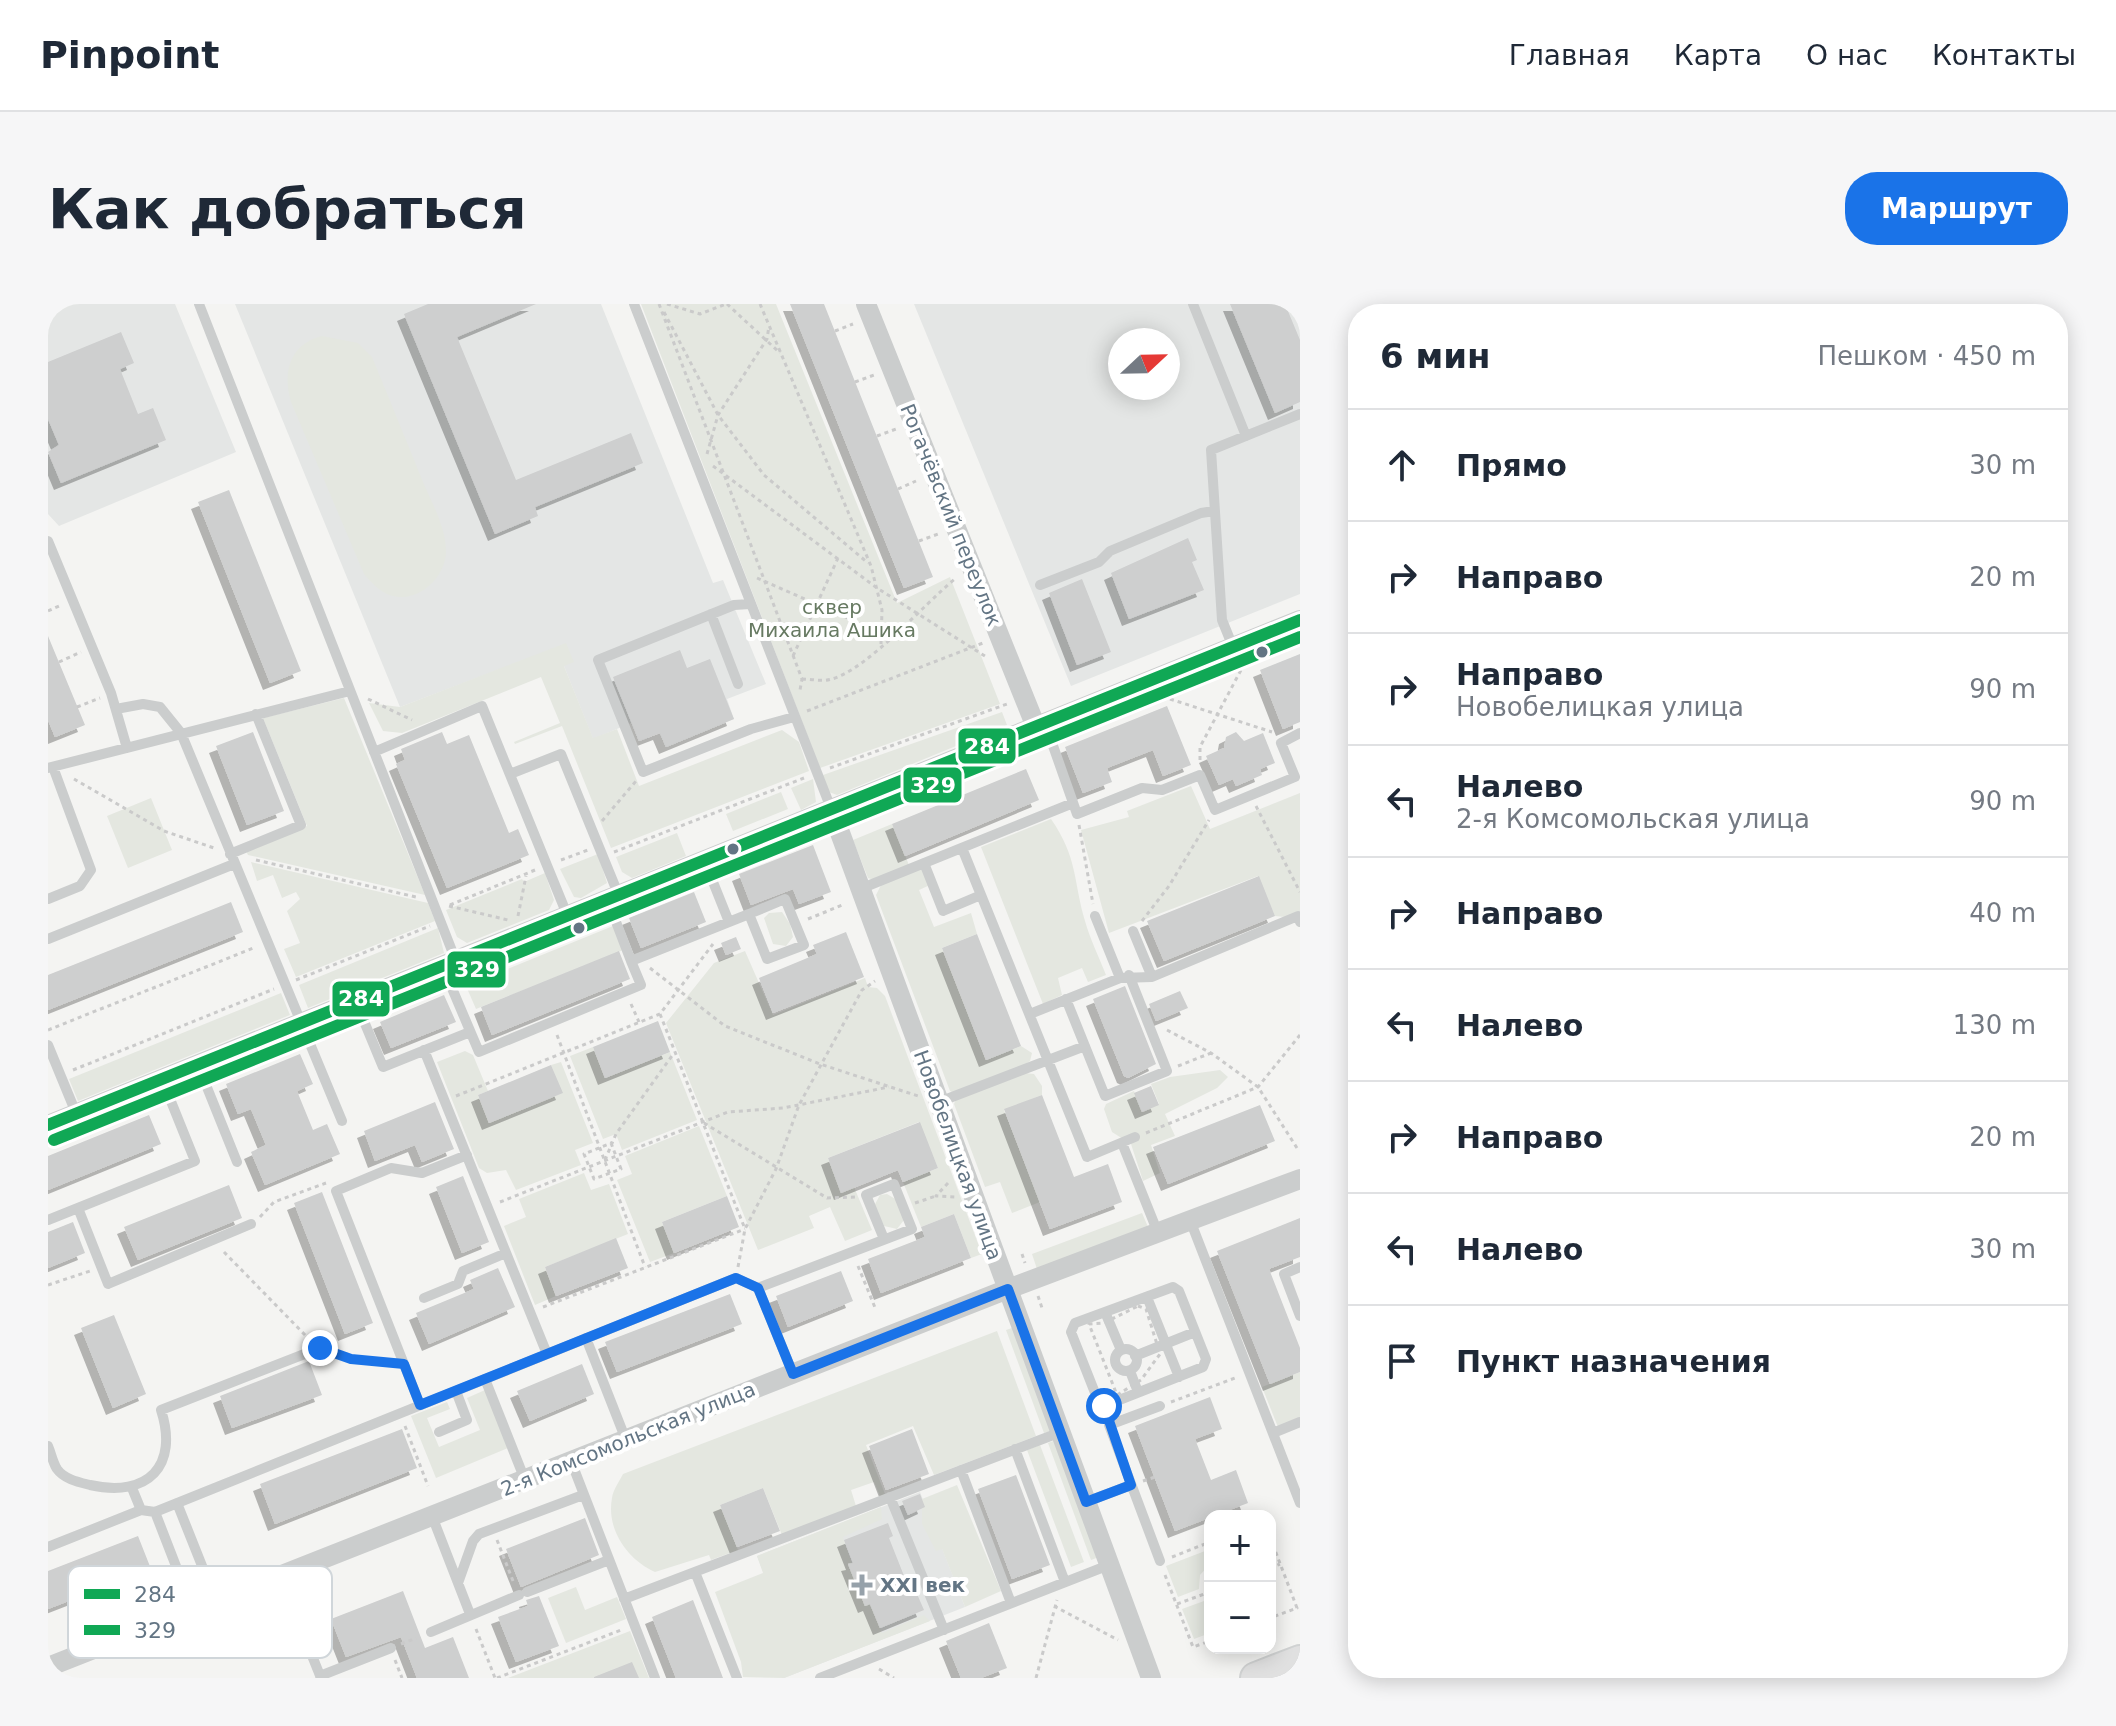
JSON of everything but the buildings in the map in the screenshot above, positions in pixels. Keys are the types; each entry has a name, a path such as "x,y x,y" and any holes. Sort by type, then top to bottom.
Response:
{"street":[{"name":"Рогачёвский переулок","path":"862,313 1040,725"},
{"path":"48,1125 1300,620"},
{"name":"Новобелицкая улица","path":"832,811 1151,1678"},
{"name":"2-я Комсомольская улица","path":"305,1566 1008,1289 1300,1179"},
{"name":"2-я Комсомольская улица","path":"48,1667 71,1658"},
{"path":"1256,1678 1300,1661"}],"lane":[{"path":"199,304 374,752 438,923 470,1032 479,1052 641,985 599,846 561,754 510,774"},
{"path":"634,304 750,604 799,715 832,811"},
{"path":"1193,304 1246,436"},
{"path":"1233,647 1222,620 1211,450 1300,414"},
{"path":"1040,585 1099,562 1110,551 1201,513 1214,511"},
{"path":"48,541 111,693 127,748"},
{"path":"750,604 734,605 598,660 643,772 751,729 799,715"},
{"path":"711,614 738,684"},
{"path":"48,899 80,886 91,870 50,767 350,691"},
{"path":"116,709 143,704 160,707 181,733 342,1121"},
{"path":"374,752 482,706 568,917"},
{"path":"48,939 232,859 301,825 256,714"},
{"path":"1040,725 1075,808"},
{"path":"860,889 962,848 1075,808 1142,788 1162,790 1200,775 1215,810 1295,777 1281,743 1300,733"},
{"path":"962,848 1087,1157 1135,1137"},
{"path":"705,862 729,922"},
{"path":"924,863 943,911 981,895"},
{"path":"634,960 785,899 804,945 767,959 749,914"},
{"path":"1066,999 1105,1096 1167,1071 1146,1020 1095,916"},
{"path":"1030,1014 1124,977 1152,977 1298,916 1300,922"},
{"path":"1133,931 1152,977"},
{"path":"356,1002 383,1067 470,1032"},
{"path":"48,1045 76,1113"},
{"path":"939,1102 1085,1046"},
{"path":"424,1050 547,1354"},
{"path":"198,1065 237,1162"},
{"path":"48,1220 195,1161 162,1079"},
{"path":"1122,1143 1158,1233"},
{"path":"420,1405 336,1191 391,1168 422,1173 467,1155"},
{"path":"758,1288 912,1229 894,1184 866,1195 884,1239"},
{"path":"78,1208 108,1284 251,1224"},
{"path":"1190,1220 1300,1503"},
{"path":"424,1298 458,1284 463,1271 506,1253"},
{"path":"1300,1267 1284,1274 1300,1316"},
{"path":"48,1547 141,1510 155,1512 736,1278 758,1288 793,1374"},
{"path":"1104,1406 1203,1367 1206,1359 1179,1291 1173,1287 1075,1323 1071,1332 1136,1483 1160,1561"},
{"path":"1147,1297 1179,1377"},
{"path":"1105,1312 1121,1350 1115,1363 1122,1371 1130,1371"},
{"path":"1135,1356 1195,1332"},
{"path":"586,1338 626,1440"},
{"path":"48,1446 57,1470 73,1481 114,1489 132,1488 146,1480 165,1458 170,1436 161,1410 320,1348"},
{"path":"1121,1350 1135,1356 1136,1363 1130,1371"},
{"path":"1130,1371 1138,1392"},
{"path":"485,1379 525,1480"},
{"path":"439,1432 467,1420 456,1391"},
{"path":"1109,1425 1161,1406"},
{"path":"1273,1433 1300,1422"},
{"path":"624,1599 1061,1432"},
{"path":"1015,1449 1065,1582"},
{"path":"571,1461 655,1678"},
{"path":"961,1470 1011,1603"},
{"path":"1086,1502 1136,1483"},
{"path":"132,1488 141,1510"},
{"path":"458,1583 473,1541 493,1529 583,1495"},
{"path":"890,1497 944,1630"},
{"path":"177,1503 202,1566"},
{"path":"155,1512 176,1566"},
{"path":"432,1516 470,1614"},
{"path":"431,1632 609,1560"},
{"path":"820,1678 1109,1565"},
{"path":"695,1572 737,1678"},
{"path":"312,1658 320,1677 391,1648"}],"path":[{"path":"660,304 718,415 764,475 871,566"},
{"path":"660,304 802,679 829,681 865,664 881,644 953,580"},
{"path":"667,304 700,314 713,312 727,304 782,356"},
{"path":"760,304 871,566 877,588 881,644"},
{"path":"835,331 862,313"},
{"path":"769,326 767,339 718,415 709,436 706,462 877,588 995,663"},
{"path":"855,382 879,372"},
{"path":"877,436 901,427"},
{"path":"898,489 922,479"},
{"path":"919,541 943,532"},
{"path":"793,656 838,558"},
{"path":"738,573 764,580 882,633"},
{"path":"799,715 986,642"},
{"path":"59,662 93,647"},
{"path":"1200,764 1200,747 1241,670"},
{"path":"350,691 430,728"},
{"path":"77,707 111,693"},
{"path":"1170,699 1274,732"},
{"path":"820,771 1002,706"},
{"path":"50,767 164,831 232,859 426,900"},
{"path":"611,853 813,774"},
{"path":"612,808 640,776"},
{"path":"1075,808 1095,916"},
{"path":"1257,808 1300,892"},
{"path":"1133,931 1169,886 1215,810"},
{"path":"289,983 438,923 449,906 599,846"},
{"path":"449,906 516,922 527,874"},
{"path":"802,921 837,907"},
{"path":"445,1101 660,1014 729,922"},
{"path":"48,1030 262,944"},
{"path":"634,960 680,990 725,1026 820,1064 939,1102"},
{"path":"736,1278 745,1229 776,1169 799,1105 862,990 891,971"},
{"path":"64,1073 280,987"},
{"path":"626,991 639,1022"},
{"path":"660,1014 745,1229"},
{"path":"1146,1020 1211,1053 1258,1087 1297,1148"},
{"path":"556,1033 645,1267"},
{"path":"1135,1137 1258,1087 1300,1035"},
{"path":"605,1160 611,1143 675,1052"},
{"path":"1167,1071 1211,1053"},
{"path":"488,1207 728,1112 799,1105 889,1087"},
{"path":"702,1122 827,1198 866,1195"},
{"path":"611,1143 621,1169 594,1179 584,1154 611,1143"},
{"path":"251,1224 274,1202 293,1192 332,1182 352,1185"},
{"path":"904,1207 936,1196"},
{"path":"530,1312 745,1229"},
{"path":"214,1240 320,1348 351,1359 404,1364"},
{"path":"852,1252 876,1310"},
{"path":"48,1285 98,1268"},
{"path":"1161,1406 1245,1376"},
{"path":"400,1413 428,1486"},
{"path":"1136,1483 1155,1477"},
{"path":"493,1529 523,1594"},
{"path":"1204,1546 1160,1561 1193,1647 1204,1643"},
{"path":"1276,1553 1297,1608 1276,1616"},
{"path":"1276,1566 1280,1564"},
{"path":"1036,1678 1054,1606 1065,1582"},
{"path":"1176,1604 1204,1596"},
{"path":"1054,1606 1119,1641"},
{"path":"470,1614 496,1678 634,1625"},
{"path":"391,1648 402,1678"}],"shaded area":[{"path":"48,304 175,304 236,452 59,526 48,514"},
{"path":"235,304 601,304 713,583 723,580 766,684 727,699 734,719 666,747 655,722 644,726 648,738 639,741 631,723 593,739 564,666 566,644 400,707"},
{"path":"914,304 1300,304 1300,594 1071,686"},
{"name":"XXI век","path":"920,1492 965,1607 784,1678 773,1597 757,1556"}],"green space":[{"name":"сквер Михаила Ашика","path":"641,304 776,304 897,603 950,577 1000,704 820,768"},
{"path":"322,336 358,343 372,357 441,525 446,551 443,567 434,582 412,595 398,597 386,594 364,574 291,402 288,370 291,361 302,345"},
{"path":"566,643 574,662 564,666 593,738 617,729 639,786 782,730 799,742 809,771 611,848 562,726 514,742 560,723 541,677 402,733 383,731 369,703 400,707"},
{"path":"344,698 425,895 248,855 246,851 307,826 263,718"},
{"path":"1002,712 1007,725 837,795 829,792 823,775"},
{"path":"813,779 816,802 801,810 791,788"},
{"path":"1191,786 1210,829 1300,793 1300,911 1285,917 1275,916 1258,876 1109,933 1081,830 1129,817 1127,811"},
{"path":"781,792 788,809 733,831 726,814"},
{"path":"151,798 172,850 128,868 107,816"},
{"path":"1051,819 1066,846 1085,921 1106,975 1088,982 1082,968 1058,978 1062,995 1043,1004 981,847"},
{"path":"892,824 909,865 874,880 868,878 853,840"},
{"path":"677,833 686,856 632,878 622,872 616,857"},
{"path":"598,854 607,883 581,898 574,897 560,869"},
{"path":"251,862 428,903 435,921 296,977 284,949 300,943 287,911 300,899 296,892 282,898 273,875 257,881"},
{"path":"923,866 930,885 919,890 934,927 971,913 977,934 942,948 986,1060 1021,1046 1032,1053 1030,1061 1023,1066 954,1093 950,1091 876,895 882,883"},
{"path":"545,873 554,900 549,910 467,943 457,937 446,910 522,879 524,882"},
{"path":"782,912 790,924 793,937 786,946 773,944 764,918 769,913"},
{"path":"613,926 623,950 476,1009 466,986"},
{"path":"438,928 444,953 308,1008 299,985"},
{"path":"745,951 773,1015 865,978 868,987 877,988 885,996 982,1254 971,1258 954,1214 921,1227 903,1182 938,1168 919,1122 828,1158 841,1192 854,1187 872,1230 845,1241 830,1207 809,1216 814,1228 758,1250 666,1023 714,963"},
{"path":"281,993 290,1015 78,1101 69,1079"},
{"path":"593,1047 605,1078 670,1052 697,1120 622,1150 616,1134 603,1139 570,1056"},
{"path":"465,1051 473,1055 488,1091 478,1095 489,1123 562,1093 551,1065 561,1062 593,1143 575,1150 581,1165 516,1190 506,1170 487,1173 479,1168 437,1062"},
{"path":"1220,1070 1228,1077 1217,1088 1165,1114 1175,1136 1151,1145 1160,1173 1143,1181 1131,1144 1112,1132 1104,1109 1106,1104 1134,1091 1142,1111 1159,1104 1151,1084 1170,1077"},
{"path":"1025,1073 1034,1074 1042,1086 1042,1095 1004,1110 1040,1202 1012,1213 1000,1182 985,1187 954,1104 956,1099"},
{"path":"699,1126 727,1196 662,1222 674,1253 650,1262 617,1180 632,1174 625,1156"},
{"path":"584,1173 591,1190 609,1184 628,1234 545,1267 556,1296 535,1305 504,1226 526,1217 519,1199"},
{"path":"887,1194 897,1200 904,1220 897,1229 884,1226 874,1206 880,1195"},
{"path":"1142,1213 1148,1227 1037,1269 1032,1254"},
{"path":"1015,1327 1053,1430 1044,1433 1006,1330"},
{"path":"997,1331 1036,1436 934,1475 913,1426 866,1445 885,1494 880,1496 874,1482 851,1490 856,1506 782,1535 763,1488 720,1505 738,1550 711,1560 709,1555 655,1572 636,1560 621,1542 611,1510 614,1492 623,1474"},
{"path":"1300,1372 1300,1420 1278,1427 1262,1387"},
{"path":"485,1390 508,1448 436,1478 411,1416 447,1402 450,1409 427,1418 439,1447 480,1430 467,1398"},
{"path":"1056,1440 1099,1557 1091,1560 1048,1443"},
{"path":"1040,1445 1084,1562 1071,1567 1027,1450"},
{"path":"957,1485 1001,1591 965,1607 942,1549 936,1551 922,1524 922,1499"},
{"path":"881,1507 882,1519 843,1537 865,1605 870,1604 882,1633 924,1615 930,1621 784,1678 743,1677 741,1662 715,1592 763,1573 757,1556"},
{"path":"1204,1551 1204,1571 1200,1575 1199,1589 1178,1597 1166,1566"},
{"path":"576,1587 585,1610 617,1597 626,1619 566,1643 548,1598"},
{"path":"1204,1601 1204,1635 1194,1639 1182,1609"},
{"path":"630,1631 649,1678 508,1678"}],"transit line":[{"name":"284","path":"48,1125 1300,620"},
{"name":"329","path":"54,1140 1300,637"}],"place":[{"name":"XXI век","path":"862,1585"}],"route":[{"path":"320,1348 351,1359 404,1364 420,1405 736,1278 758,1288 793,1374 1008,1289 1086,1502 1131,1485 1104,1406"}]}
